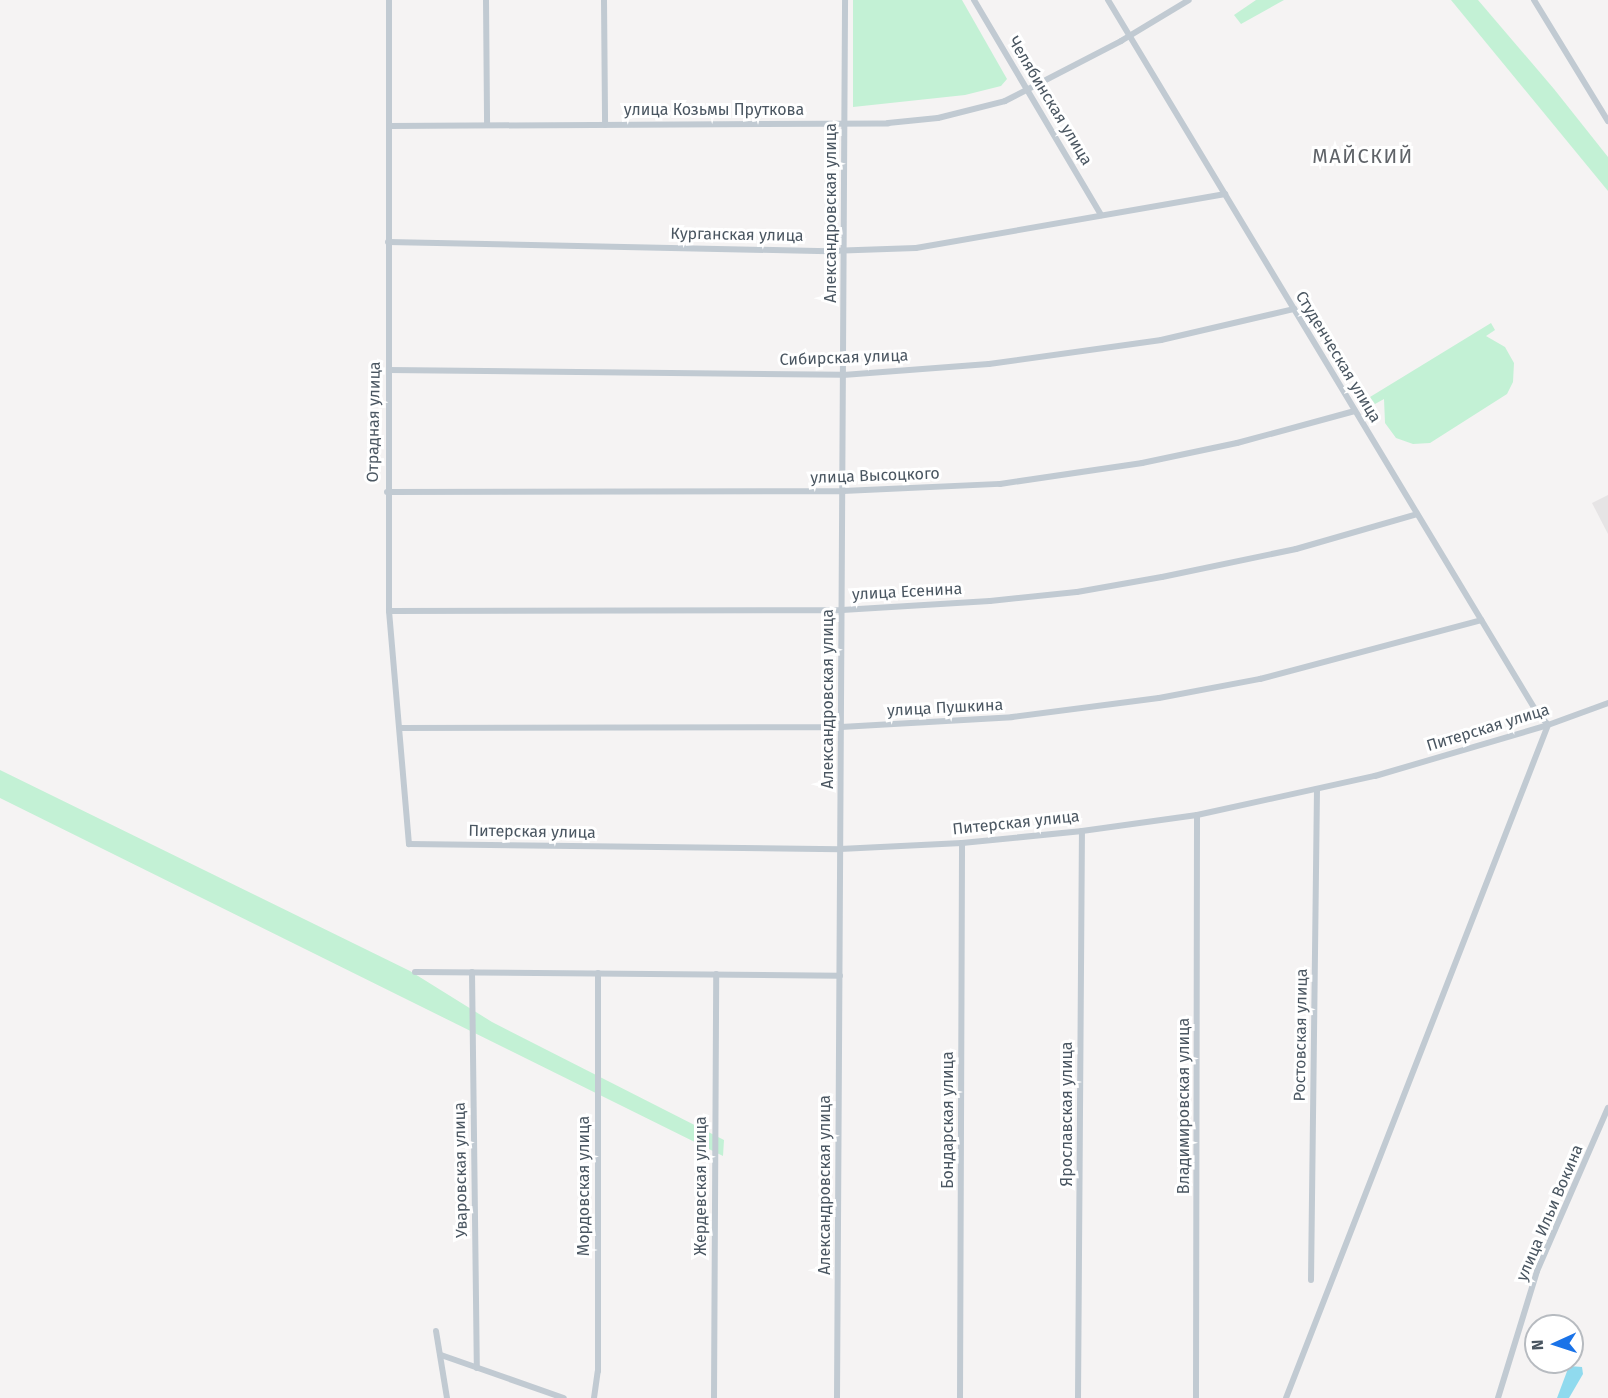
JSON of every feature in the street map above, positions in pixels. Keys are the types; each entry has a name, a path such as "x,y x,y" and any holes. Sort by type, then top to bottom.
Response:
{"street":[{"name":"Отрадная улица","path":"388,0 390,126 387,492 389,611 410,844"},
{"path":"486,0 487,126"},
{"path":"604,0 605,125"},
{"name":"Александровская улица","path":"837,1398 845,0"},
{"name":"Челябинская улица","path":"974,0 1101,215"},
{"name":"Студенческая улица","path":"1108,0 1481,620 1548,725"},
{"name":"улица Козьмы Пруткова","path":"390,126 845,123 938,118 1005,101 1130,36 1189,0"},
{"path":"1534,0 1608,121"},
{"name":"Курганская улица","path":"388,242 844,250 973,241 1101,215 1225,194"},
{"name":"Сибирская улица","path":"389,370 843,375 989,364 1161,340 1294,309"},
{"name":"улица Высоцкого","path":"387,492 843,491 1000,484 1142,463 1237,443 1355,411"},
{"name":"улица Есенина","path":"389,611 842,610 1077,592 1296,549 1417,514"},
{"name":"улица Пушкина","path":"400,728 841,727 1012,717 1159,698 1260,679 1481,620"},
{"name":"Питерская улица","path":"410,844 840,849 962,843 1082,831 1197,815 1317,789 1548,725 1608,703"},
{"path":"1286,1398 1548,725"},
{"name":"Ростовская улица","path":"1311,1280 1317,789"},
{"name":"Владимировская улица","path":"1196,1398 1197,815"},
{"name":"Ярославская улица","path":"1078,1398 1082,831"},
{"name":"Бондарская улица","path":"960,1398 962,843"},
{"path":"416,972 840,976"},
{"name":"Уваровская улица","path":"472,972 477,1368"},
{"name":"Мордовская улица","path":"594,1398 598,1371 598,973"},
{"name":"Жердевская улица","path":"714,1398 716,974"},
{"name":"улица Ильи Вокина","path":"1498,1398 1537,1271 1608,1108"},
{"path":"436,1331 447,1398"},
{"path":"441,1355 564,1398"}],"shaded area":[{"path":"1608,495 1608,534 1592,503"}],"green space":[{"path":"853,0 962,0 1007,79 1001,86 965,95 853,107"},
{"path":"1256,0 1284,0 1241,24 1234,15"},
{"path":"1451,0 1478,0 1554,89 1608,157 1608,191"},
{"path":"1491,323 1495,330 1486,336 1505,347 1514,363 1513,382 1507,394 1430,443 1413,444 1396,438 1385,423 1384,399 1375,404 1370,397"},
{"path":"0,770 410,971 492,1022 724,1140 723,1156 0,798"}],"water":[{"path":"1566,1374 1583,1374 1569,1398 1557,1398"}],"district":[{"name":"МАЙСКИЙ","path":"1363,156"}]}
